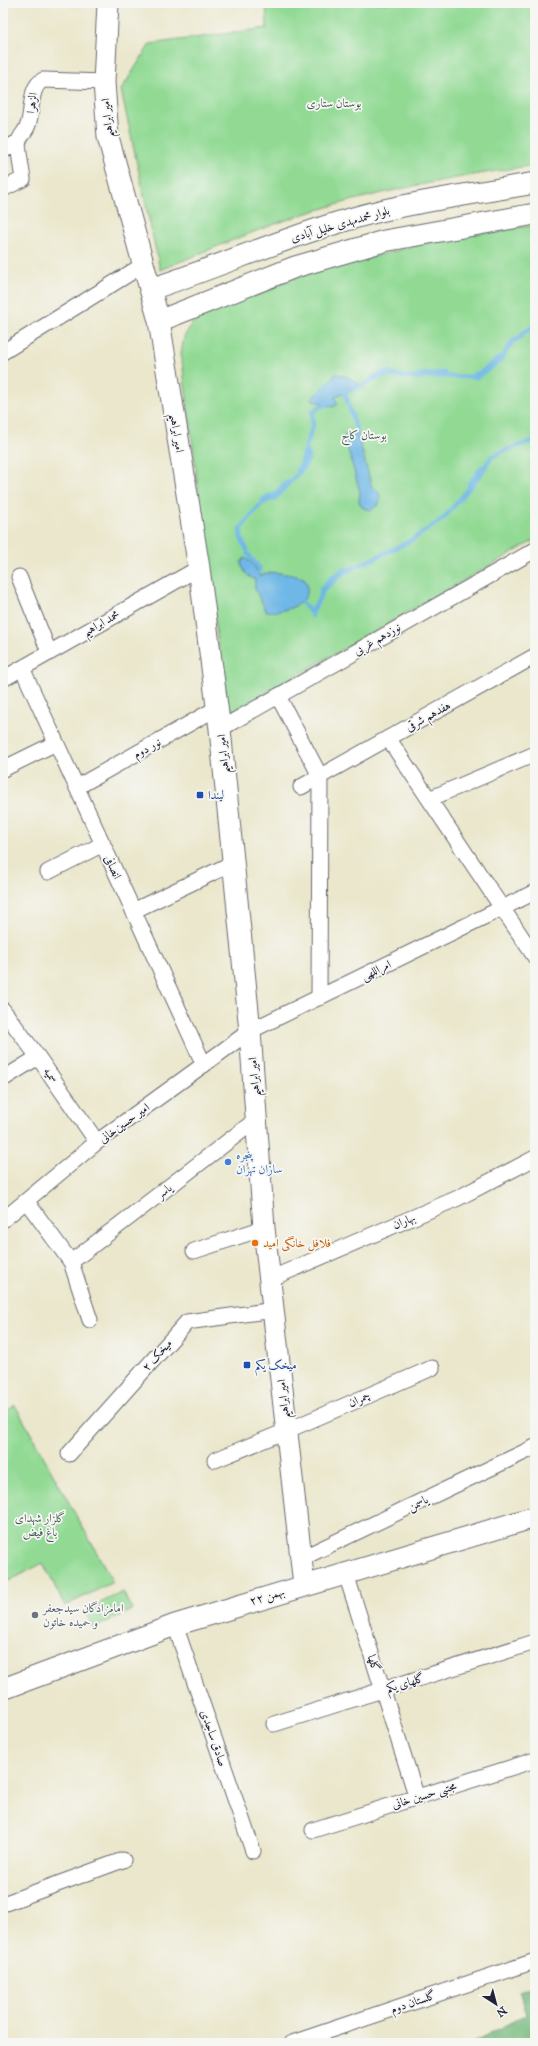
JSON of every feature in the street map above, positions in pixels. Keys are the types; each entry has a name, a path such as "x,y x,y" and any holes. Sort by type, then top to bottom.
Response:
{"main road":[{"name":"امیر ابراهیم","path":"108,3 104,82 108,137 159,321 199,568 220,729 250,1031 264,1228 304,1585"},
{"name":"بلوار محمدمهدی خلیل آبادی","path":"151,289 192,276 281,240 380,211 535,183"},
{"path":"159,321 295,267 384,240 535,214"},
{"path":"192,276 187,285 187,294 191,301 200,305"},
{"name":"۲۲ بهمن","path":"3,1688 175,1625 304,1585 346,1574 535,1517"}],"street":[{"name":"الزهرا","path":"3,151 19,141 28,125 32,114 34,87 37,83 43,80 104,82"},
{"path":"3,189 23,179 19,141"},
{"path":"3,352 143,265"},
{"name":"نوزدهم غربی","path":"220,729 535,550"},
{"name":"محمد ابراهیم","path":"3,679 199,568"},
{"path":"18,577 49,652"},
{"name":"هفدهم شرقی","path":"301,788 535,656"},
{"name":"انصافی","path":"22,668 204,1065"},
{"path":"278,696 320,776 319,998"},
{"name":"نور دوم","path":"77,788 217,708"},
{"path":"388,738 535,957"},
{"path":"3,769 56,743"},
{"path":"429,799 535,754"},
{"path":"48,872 103,844"},
{"path":"133,911 233,863"},
{"name":"امراللهی","path":"250,1031 503,909 535,892"},
{"name":"سمیه","path":"3,1010 38,1057 97,1142"},
{"name":"امیر حسین‌خانی","path":"3,1220 27,1202 97,1142 250,1031"},
{"path":"3,1079 38,1057"},
{"name":"یاسر","path":"71,1262 257,1119"},
{"name":"بهاران","path":"270,1279 458,1198 535,1158"},
{"path":"27,1202 71,1262 90,1320"},
{"path":"194,1251 264,1228"},
{"name":"میخک ۲","path":"69,1454 187,1322 274,1310"},
{"name":"چمران","path":"215,1460 432,1368"},
{"name":"یاسمن","path":"300,1559 535,1447"},
{"name":"گلها","path":"346,1574 417,1798"},
{"name":"صادق ساجدی","path":"175,1625 253,1851"},
{"name":"گلهای یکم","path":"274,1724 535,1642"},
{"name":"مجتبی حسین خانی","path":"313,1830 535,1760"},
{"path":"3,1904 124,1860"},
{"name":"گلستان دوم","path":"292,2043 535,1961"}],"green space":[{"name":"بوستان ستاری","path":"266,3 535,3 535,165 476,174 388,192 330,206 230,241 160,270 121,90 150,44 267,28"},
{"name":"بوستان کاج","path":"535,225 535,540 236,710 226,709 181,353 184,337 194,320 296,277 437,240"},
{"name":"گلزار شهدای باغ فیض","path":"15,1405 113,1582 65,1606 43,1563 3,1584 3,1414"},
{"path":"123,1592 132,1610 94,1628 85,1610"},
{"path":"535,1985 535,2043 471,2043 527,2014 519,1991"}],"water":[{"path":"336,374 348,377 359,384 335,397 338,404 333,407 313,400 312,398"},
{"path":"357,432 372,488 378,492 380,496 379,504 371,510 363,508 359,502 360,492 344,436"},
{"path":"244,558 253,565 259,576 275,573 304,578 307,586 307,594 297,605 290,608 266,611 255,589 255,579 246,573 243,567 241,562"}],"waterway":[{"path":"523,333 535,326"},
{"path":"357,432 345,393 383,376 390,375 416,378 433,376 477,377 499,362 512,342 522,336"},
{"path":"474,374 480,373 501,357"},
{"path":"373,377 389,372"},
{"path":"418,375 444,373"},
{"path":"247,550 241,538 240,530 259,506 264,502 274,499 304,467 308,459 306,446 313,425 312,413 319,407 326,405"},
{"path":"313,608 314,609 323,590 343,573 410,541 443,519 480,475 491,457 535,440"},
{"path":"297,470 302,462 303,453"},
{"path":"469,484 482,467"},
{"path":"263,500 268,496 274,496 284,484 288,482"},
{"path":"248,554 259,568 259,572"},
{"path":"321,590 331,578 345,569"},
{"path":"302,602 312,614"},
{"path":"312,616 314,606"}],"place":[{"name":"لیندا","path":"200,795"},
{"name":"پنجره سازان تهران","path":"228,1162"},
{"name":"فلافل خانگی امید","path":"255,1243"},
{"name":"میخک یکم","path":"247,1365"},
{"name":"امامزادگان سیدجعفر و حمیده خاتون","path":"35,1615"}]}
